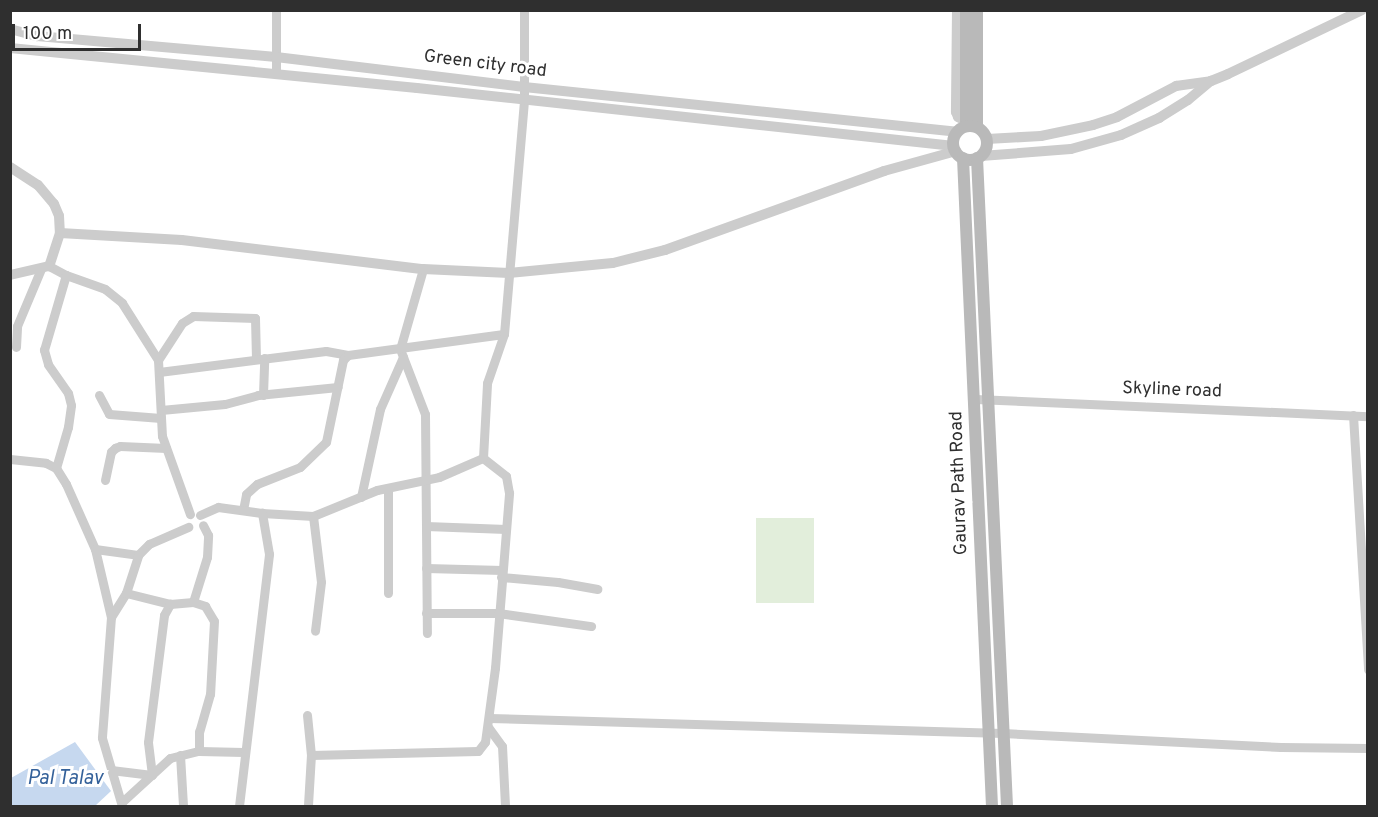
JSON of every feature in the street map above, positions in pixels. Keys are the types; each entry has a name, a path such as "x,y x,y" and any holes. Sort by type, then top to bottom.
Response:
{"main road":[{"path":"966,10 966,126"},
{"path":"966,126 977,10"},
{"path":"958,151 979,157 987,146 987,139 966,126"},
{"name":"Gaurav Path Road","path":"966,126 958,151 975,399 987,733 992,807"},
{"name":"Gaurav Path Road","path":"979,157 1006,807"}],"street":[{"path":"276,10 276,73"},
{"path":"483,458 487,383 504,334 524,99 524,10"},
{"path":"957,10 956,112 966,126"},
{"path":"979,157 1034,153 1084,145 1121,135 1159,118 1188,100 1211,81 1362,10"},
{"path":"10,30 13,36 10,47"},
{"name":"Green city road","path":"10,30 37,36 276,57 524,87 966,126"},
{"name":"Green city road","path":"10,47 524,99 958,151"},
{"path":"987,139 1041,136 1079,130 1117,117 1176,86 1211,81"},
{"path":"1079,130 1084,145"},
{"path":"60,232 182,240 423,268 509,273 613,263 665,250 884,171 958,151"},
{"path":"10,167 38,185 54,204 59,216 60,232 17,326 16,346"},
{"path":"10,275 45,267 105,289 122,303 158,360 162,436 190,514"},
{"path":"361,497 380,409 401,353 423,268"},
{"path":"56,468 68,427 71,405 68,393 48,364 44,350 66,275"},
{"path":"158,360 182,323 193,316 255,318 263,395"},
{"path":"159,372 326,351 348,355 401,353 504,334"},
{"path":"401,353 425,414 426,633"},
{"path":"243,510 246,494 257,484 300,467 326,442 343,360 348,355"},
{"path":"99,395 109,414 161,414 225,405 263,395 338,387"},
{"name":"Skyline road","path":"975,399 1368,416"},
{"path":"1353,415 1368,670"},
{"path":"105,480 115,448 120,446 166,448"},
{"path":"190,514 200,514 218,507 262,513 313,516 361,497 426,479 483,458"},
{"path":"311,755 478,751 485,742 489,723 509,493 506,476 483,458"},
{"path":"10,459 46,463 56,468 66,484 95,549 111,617 102,727 105,751 122,804 170,758 200,751 243,752"},
{"path":"388,488 388,593"},
{"path":"239,807 243,752 269,554 262,513"},
{"path":"188,527 186,519 190,514"},
{"path":"193,602 207,557 208,536 200,514"},
{"path":"313,516 321,582 315,630"},
{"path":"111,617 126,593 138,555 149,544 188,527 196,530 203,525"},
{"path":"426,526 506,529"},
{"path":"95,549 138,555"},
{"path":"426,567 502,574 597,589"},
{"path":"126,593 170,604 193,602 205,606 214,621 210,694 199,732 200,751"},
{"path":"152,775 148,742 164,615 170,604"},
{"path":"426,613 498,614 591,626"},
{"path":"307,715 311,755 308,805"},
{"path":"489,723 1003,733 1281,747 1368,748"},
{"path":"489,723 502,746 505,807"},
{"path":"180,755 183,807"},
{"path":"111,770 152,775"}],"green space":[{"path":"756,518 814,518 814,603 756,603"}],"water":[{"name":"Pal Talav","path":"75,742 111,791 95,806 11,806 11,778"}]}
